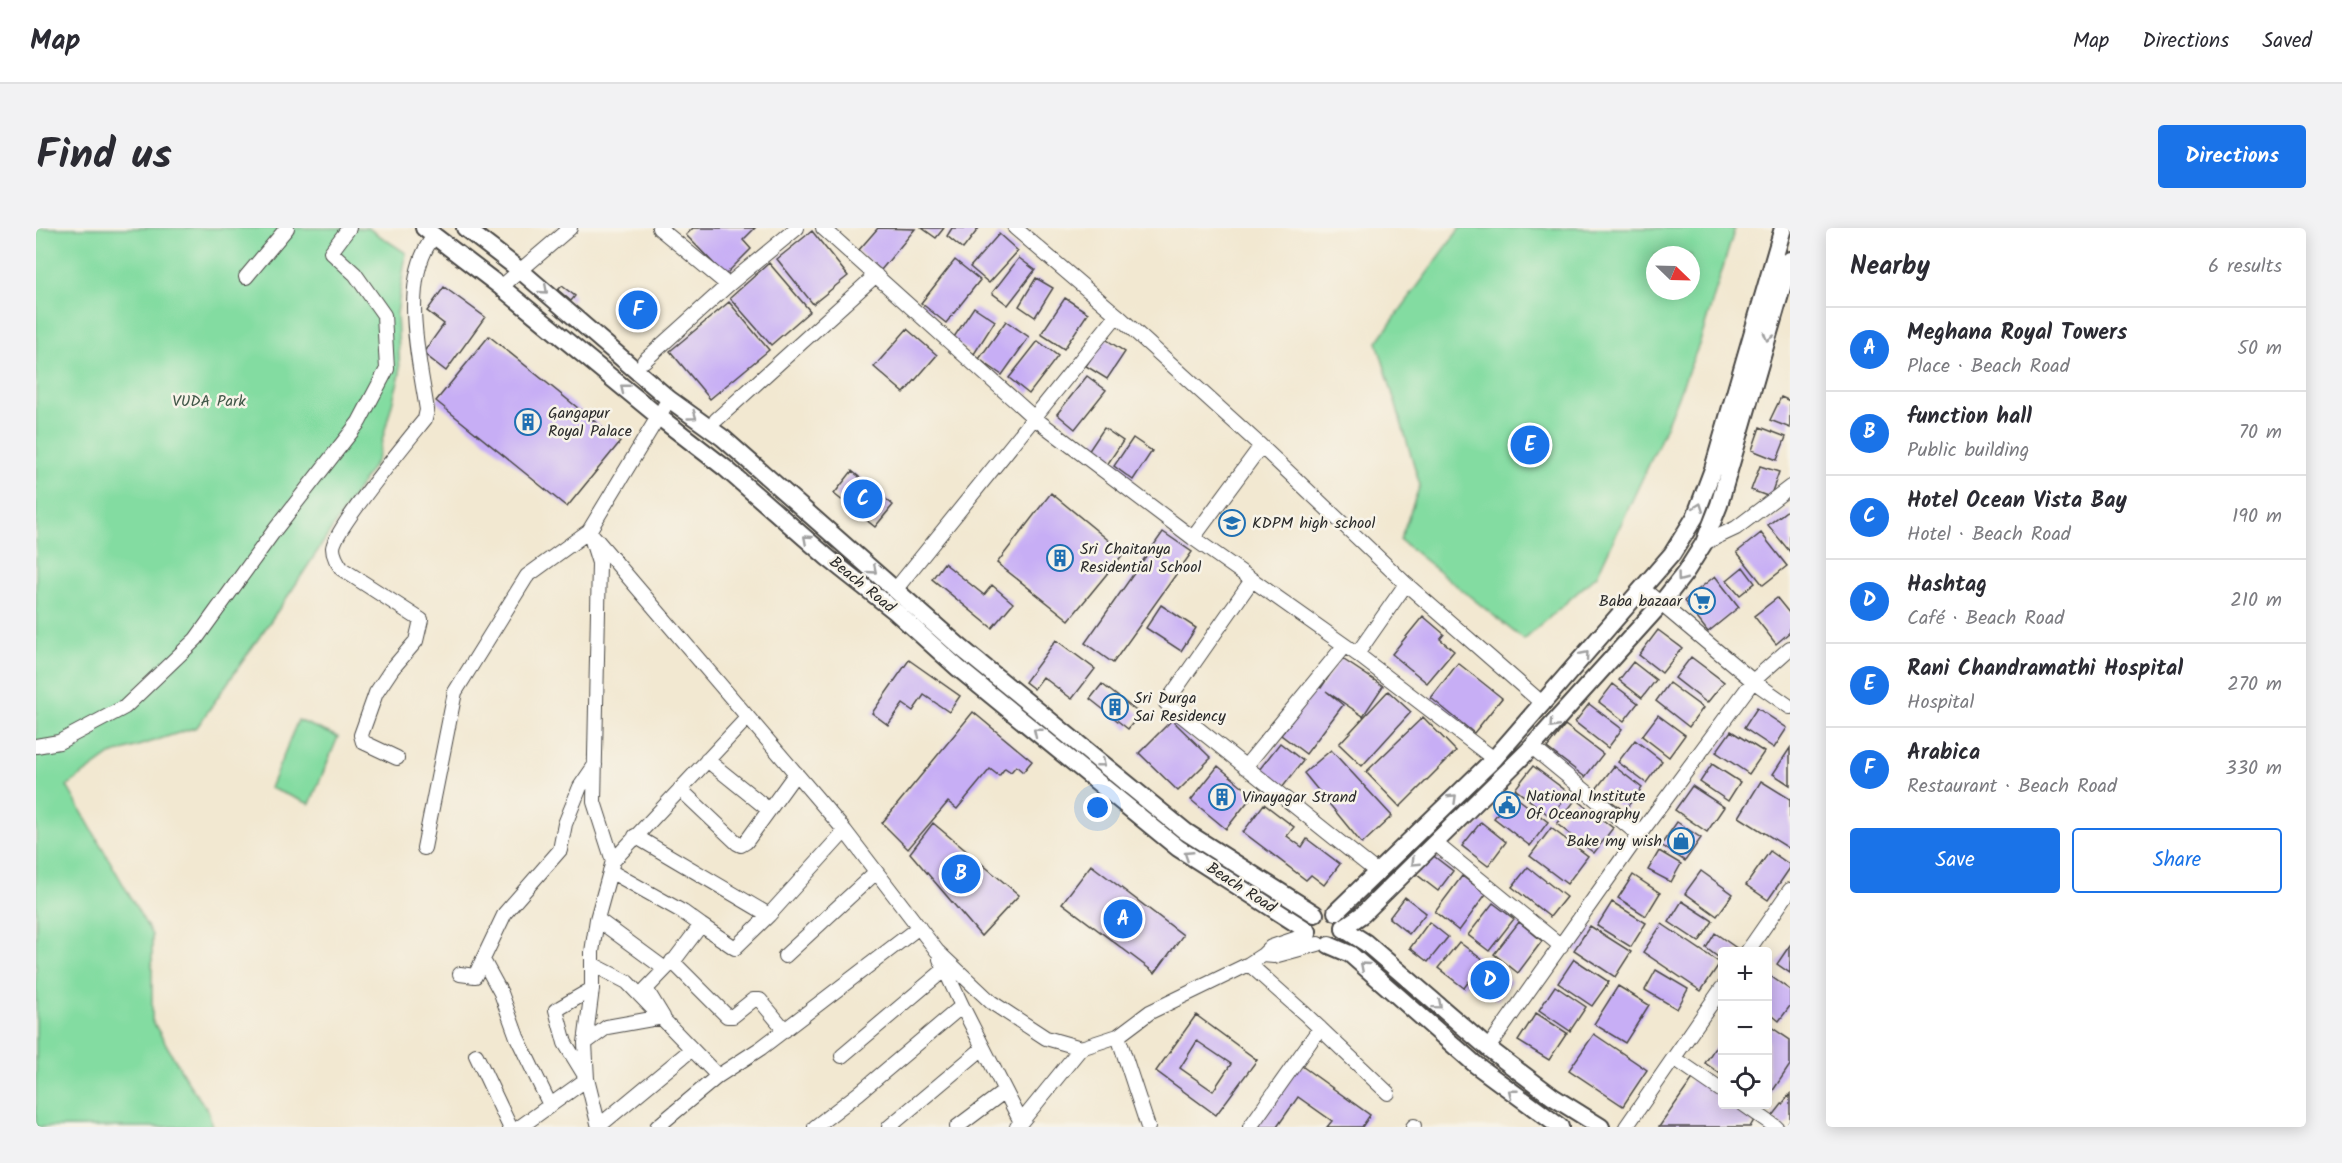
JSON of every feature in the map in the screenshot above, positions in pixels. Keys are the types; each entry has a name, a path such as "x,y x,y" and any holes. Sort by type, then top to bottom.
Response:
{"main road":[{"name":"Beach Road","path":"465,228 521,271 669,399 723,438 969,654 1186,832 1315,914"},
{"path":"1601,1127 1553,1097 1488,1048 1365,943 1341,923 1325,910 1310,919 1316,939 1342,937 1341,923 1377,872 1494,759 1672,554 1695,517 1713,469 1783,228"},
{"name":"Beach Road","path":"429,232 501,287 725,468 828,558 888,605 958,668 1178,848 1316,939 1350,954 1476,1065 1560,1127"},
{"path":"1341,923 1363,914 1532,747 1660,605 1685,573 1704,543 1719,505 1790,260"}],"street":[{"path":"246,277 287,228"},
{"path":"36,746 59,742 125,707 196,639 274,531 359,422 387,369 384,315 356,274 331,252 348,228"},
{"path":"501,287 570,228"},
{"path":"659,228 728,285"},
{"path":"644,361 728,285 797,228"},
{"path":"823,228 1033,417 1193,538 1357,654 1494,759"},
{"path":"1015,228 1117,315 1261,446 1406,584 1543,704"},
{"path":"398,758 363,742 361,735 376,693 392,669 416,641 421,620 342,569 335,560 333,546 343,525 424,419 427,410 413,322 419,263 429,232"},
{"path":"716,420 876,276"},
{"path":"895,590 1117,315"},
{"path":"424,848 455,692 527,576 589,531 669,399"},
{"path":"1193,538 1261,446"},
{"path":"1704,543 1736,528 1790,487"},
{"path":"589,531 845,831 937,951 991,1002 1046,1038 1081,1048"},
{"path":"589,531 599,563 594,801 611,866 684,912 735,948 769,915 845,831"},
{"path":"1252,580 1166,703 1377,872"},
{"path":"1357,654 1406,584"},
{"path":"1642,588 1753,681 1790,707"},
{"path":"1245,766 1344,646"},
{"path":"1488,1048 1639,835 1753,681 1790,648"},
{"path":"692,1048 599,1127 586,1079 585,1043 597,919 611,866 636,836 748,717"},
{"path":"1532,747 1639,835"},
{"path":"707,760 769,810"},
{"path":"460,974 475,976 505,914 560,850 565,824 580,787 596,765"},
{"path":"680,789 736,843 741,845 746,843 796,773"},
{"path":"636,836 769,915"},
{"path":"1435,843 1561,946"},
{"path":"785,956 875,873"},
{"path":"1750,947 1790,890"},
{"path":"597,919 668,965 728,1016 733,1016 753,1000 760,1000 785,1030"},
{"path":"663,1017 646,989 701,925"},
{"path":"657,1127 718,1076 785,1030 919,927"},
{"path":"937,951 1005,1090 1019,1125 1081,1048 1118,1035 1150,1012 1250,964 1263,955 1274,956 1316,939"},
{"path":"483,960 496,983 517,1037 550,1105"},
{"path":"592,964 627,982 718,1076"},
{"path":"1250,964 1388,1094"},
{"path":"842,1056 945,969"},
{"path":"586,1079 566,1043 556,1010 592,989"},
{"path":"1626,1127 1718,994"},
{"path":"815,1127 962,1006"},
{"path":"585,1043 607,1027 663,1017"},
{"path":"1250,1127 1320,1028"},
{"path":"1118,1035 1148,1127"},
{"path":"889,1127 983,1048"},
{"path":"476,1054 510,1127"},
{"path":"1674,1058 1718,1088"},
{"path":"520,1127 586,1079"},
{"path":"957,1127 1005,1090"},
{"path":"1750,1109 1776,1127"}],"green space":[{"name":"VUDA Park","path":"36,228 368,228 406,253 397,314 400,374 377,460 292,590 197,727 110,755 67,786 152,935 152,1020 189,1084 209,1112 212,1127 36,1127"},
{"path":"1460,228 1735,228 1700,342 1659,443 1597,575 1524,640 1400,540 1420,485 1377,342"},
{"path":"298,720 338,737 310,804 270,788"}],"building":[{"path":"693,228 755,228 743,240 751,249 725,275 686,235"},
{"path":"878,228 915,229 881,270 858,251"},
{"path":"922,228 944,228 936,238"},
{"path":"952,228 979,228 963,249 947,236"},
{"path":"812,231 848,276 813,304 777,259"},
{"path":"999,234 1018,251 989,283 970,267"},
{"path":"1019,258 1035,270 1008,305 992,293"},
{"path":"955,260 980,280 946,323 921,303"},
{"path":"769,263 810,311 771,345 730,298"},
{"path":"1036,278 1053,288 1035,317 1019,306"},
{"path":"562,286 575,296 571,301 558,290"},
{"path":"444,287 485,317 446,371 423,353 444,324 427,311"},
{"path":"1065,298 1088,313 1064,349 1041,334"},
{"path":"729,302 769,350 710,399 670,351"},
{"path":"974,307 995,321 974,354 952,340"},
{"path":"1006,321 1029,337 1002,375 979,359"},
{"path":"907,329 937,355 904,393 874,367"},
{"name":"Gangapur Royal Palace","path":"489,336 620,442 567,507 436,401"},
{"path":"1104,338 1125,352 1107,379 1086,366"},
{"path":"1038,341 1058,356 1029,394 1009,378"},
{"path":"1087,376 1106,390 1075,429 1057,414"},
{"path":"1781,397 1790,401 1790,428 1770,420"},
{"path":"1760,427 1786,437 1777,460 1752,450"},
{"path":"1104,428 1123,441 1107,465 1088,452"},
{"path":"1133,438 1152,451 1133,480 1114,466"},
{"path":"1760,466 1779,472 1770,497 1751,490"},
{"path":"852,471 893,505 875,527 834,494"},
{"name":"Sri Chaitanya Residential School","path":"1051,493 1124,553 1069,620 997,563"},
{"path":"1790,510 1790,552 1768,525"},
{"path":"1163,532 1192,552 1113,663 1085,643"},
{"path":"1761,533 1787,566 1763,585 1737,552"},
{"path":"944,563 984,595 992,585 1013,603 992,628 932,579"},
{"path":"1743,567 1755,583 1740,595 1727,580"},
{"path":"1715,576 1739,607 1708,632 1684,601"},
{"path":"1777,598 1790,614 1790,632 1776,644 1754,616"},
{"path":"1161,605 1196,628 1181,651 1146,628"},
{"path":"1423,616 1444,634 1440,639 1454,651 1427,683 1392,654"},
{"path":"1658,630 1682,648 1662,673 1639,655"},
{"path":"1056,640 1095,669 1072,699 1043,677 1034,689 1025,682"},
{"path":"1691,657 1724,682 1707,703 1675,678"},
{"path":"1341,658 1383,686 1363,716 1326,691 1343,705 1306,754 1281,735 1318,686 1321,688"},
{"path":"909,660 960,696 949,712 924,695 913,711 903,704 888,725 872,713"},
{"path":"1633,662 1656,680 1642,698 1619,680"},
{"path":"1458,663 1502,698 1474,733 1431,698"},
{"path":"1669,683 1703,708 1689,727 1656,701"},
{"name":"Sri Durga Sai Residency","path":"1102,684 1140,714 1128,729 1090,699"},
{"path":"1613,684 1638,703 1624,721 1599,702"},
{"path":"1388,691 1411,712 1362,766 1339,744"},
{"path":"1589,704 1622,729 1608,748 1575,722"},
{"path":"1757,708 1787,728 1774,748 1744,728"},
{"path":"973,712 1032,761 1023,772 1016,766 1011,772 1005,768 999,776 990,769 957,809 948,802 908,849 882,823"},
{"path":"1658,715 1685,735 1669,757 1642,736"},
{"path":"1423,717 1456,751 1400,807 1366,772"},
{"path":"1172,720 1211,758 1178,791 1139,753"},
{"path":"1565,725 1603,754 1585,777 1547,748"},
{"path":"1731,731 1764,752 1749,774 1716,752"},
{"path":"1635,740 1662,761 1646,783 1618,762"},
{"path":"1280,743 1303,761 1282,788 1259,770"},
{"path":"1790,748 1790,785 1773,774"},
{"path":"1331,750 1392,816 1362,844 1304,773"},
{"path":"1712,764 1740,782 1728,801 1700,782"},
{"name":"Vinayagar Strand","path":"1218,766 1253,795 1226,829 1191,800"},
{"path":"1533,766 1569,793 1551,817 1515,789"},
{"path":"1614,766 1642,788 1624,811 1596,789"},
{"path":"1761,781 1790,799 1790,849 1739,817"},
{"path":"1692,786 1724,807 1707,832 1675,810"},
{"path":"1512,794 1548,822 1530,846 1494,818"},
{"path":"1576,799 1613,828 1594,853 1557,824"},
{"path":"1264,804 1294,827 1287,836 1302,847 1307,839 1340,864 1324,885 1311,875 1306,880 1243,832"},
{"path":"1481,822 1506,842 1488,866 1462,846"},
{"name":"Bake my wish","path":"1677,822 1701,838 1685,861 1661,845"},
{"path":"933,823 1019,895 981,936 910,853"},
{"path":"1551,828 1588,856 1567,884 1530,856"},
{"path":"1659,851 1681,864 1671,882 1648,870"},
{"path":"1770,851 1790,865 1790,868 1768,900 1746,885"},
{"path":"1431,854 1453,871 1438,891 1416,874"},
{"path":"1091,865 1183,935 1155,973 1062,903"},
{"path":"1528,867 1566,897 1550,917 1512,887"},
{"path":"1701,871 1733,894 1717,916 1685,893"},
{"path":"1633,875 1660,893 1646,916 1618,898"},
{"path":"1462,876 1486,894 1459,931 1435,912"},
{"path":"1405,897 1426,913 1409,934 1389,918"},
{"path":"1682,901 1713,921 1699,942 1669,922"},
{"path":"1612,902 1646,923 1631,947 1597,926"},
{"path":"1493,903 1514,919 1489,951 1468,935"},
{"path":"1429,922 1448,937 1428,962 1410,948"},
{"path":"1519,922 1542,941 1518,973 1494,954"},
{"path":"1662,924 1718,962 1718,966 1701,991 1643,952"},
{"path":"1590,926 1631,952 1615,977 1574,950"},
{"path":"1715,933 1735,947 1718,947 1718,957 1706,948"},
{"path":"1459,942 1484,961 1464,988 1438,968"},
{"path":"1790,945 1790,973 1777,964"},
{"path":"1574,959 1609,982 1592,1006 1558,983"},
{"path":"1487,963 1511,981 1497,1000 1474,982"},
{"path":"1656,970 1688,989 1677,1009 1645,990"},
{"path":"1772,977 1790,990 1790,1006 1779,1021 1772,1015"},
{"path":"1555,986 1586,1007 1570,1031 1539,1010"},
{"path":"1618,986 1649,1005 1625,1043 1594,1024"},
{"path":"1536,1013 1567,1033 1549,1060 1518,1041"},
{"path":"1196,1015 1257,1060 1216,1115 1156,1071","holes":["1197,1041 1231,1064 1213,1091 1180,1068"]},
{"path":"1772,1028 1790,1040 1790,1065 1772,1092"},
{"path":"1594,1034 1647,1070 1623,1106 1569,1070"},
{"path":"1718,1043 1718,1072 1705,1063"},
{"path":"1299,1064 1370,1115 1362,1127 1327,1127 1332,1121 1298,1097 1277,1127 1254,1127"},
{"path":"1694,1077 1718,1094 1718,1109 1739,1109 1754,1120 1750,1127 1659,1127"},
{"path":"1790,1094 1790,1121 1785,1127 1772,1117"}],"place":[{"name":"Arabica","path":"638,310"},
{"name":"Gangapur Royal Palace","path":"528,422"},
{"name":"Rani Chandramathi Hospital","path":"1530,445"},
{"name":"Hotel Ocean Vista Bay","path":"863,499"},
{"name":"KDPM high school","path":"1232,523"},
{"name":"Sri Chaitanya Residential School","path":"1060,558"},
{"name":"Baba bazaar","path":"1702,601"},
{"name":"Sri Durga Sai Residency","path":"1115,707"},
{"name":"Vinayagar Strand","path":"1222,797"},
{"name":"National Institute Of Oceanography","path":"1507,805"},
{"name":"Bake my wish","path":"1681,841"},
{"name":"function hall","path":"961,874"},
{"name":"Meghana Royal Towers","path":"1123,919"},
{"name":"Hashtag","path":"1490,980"}]}
